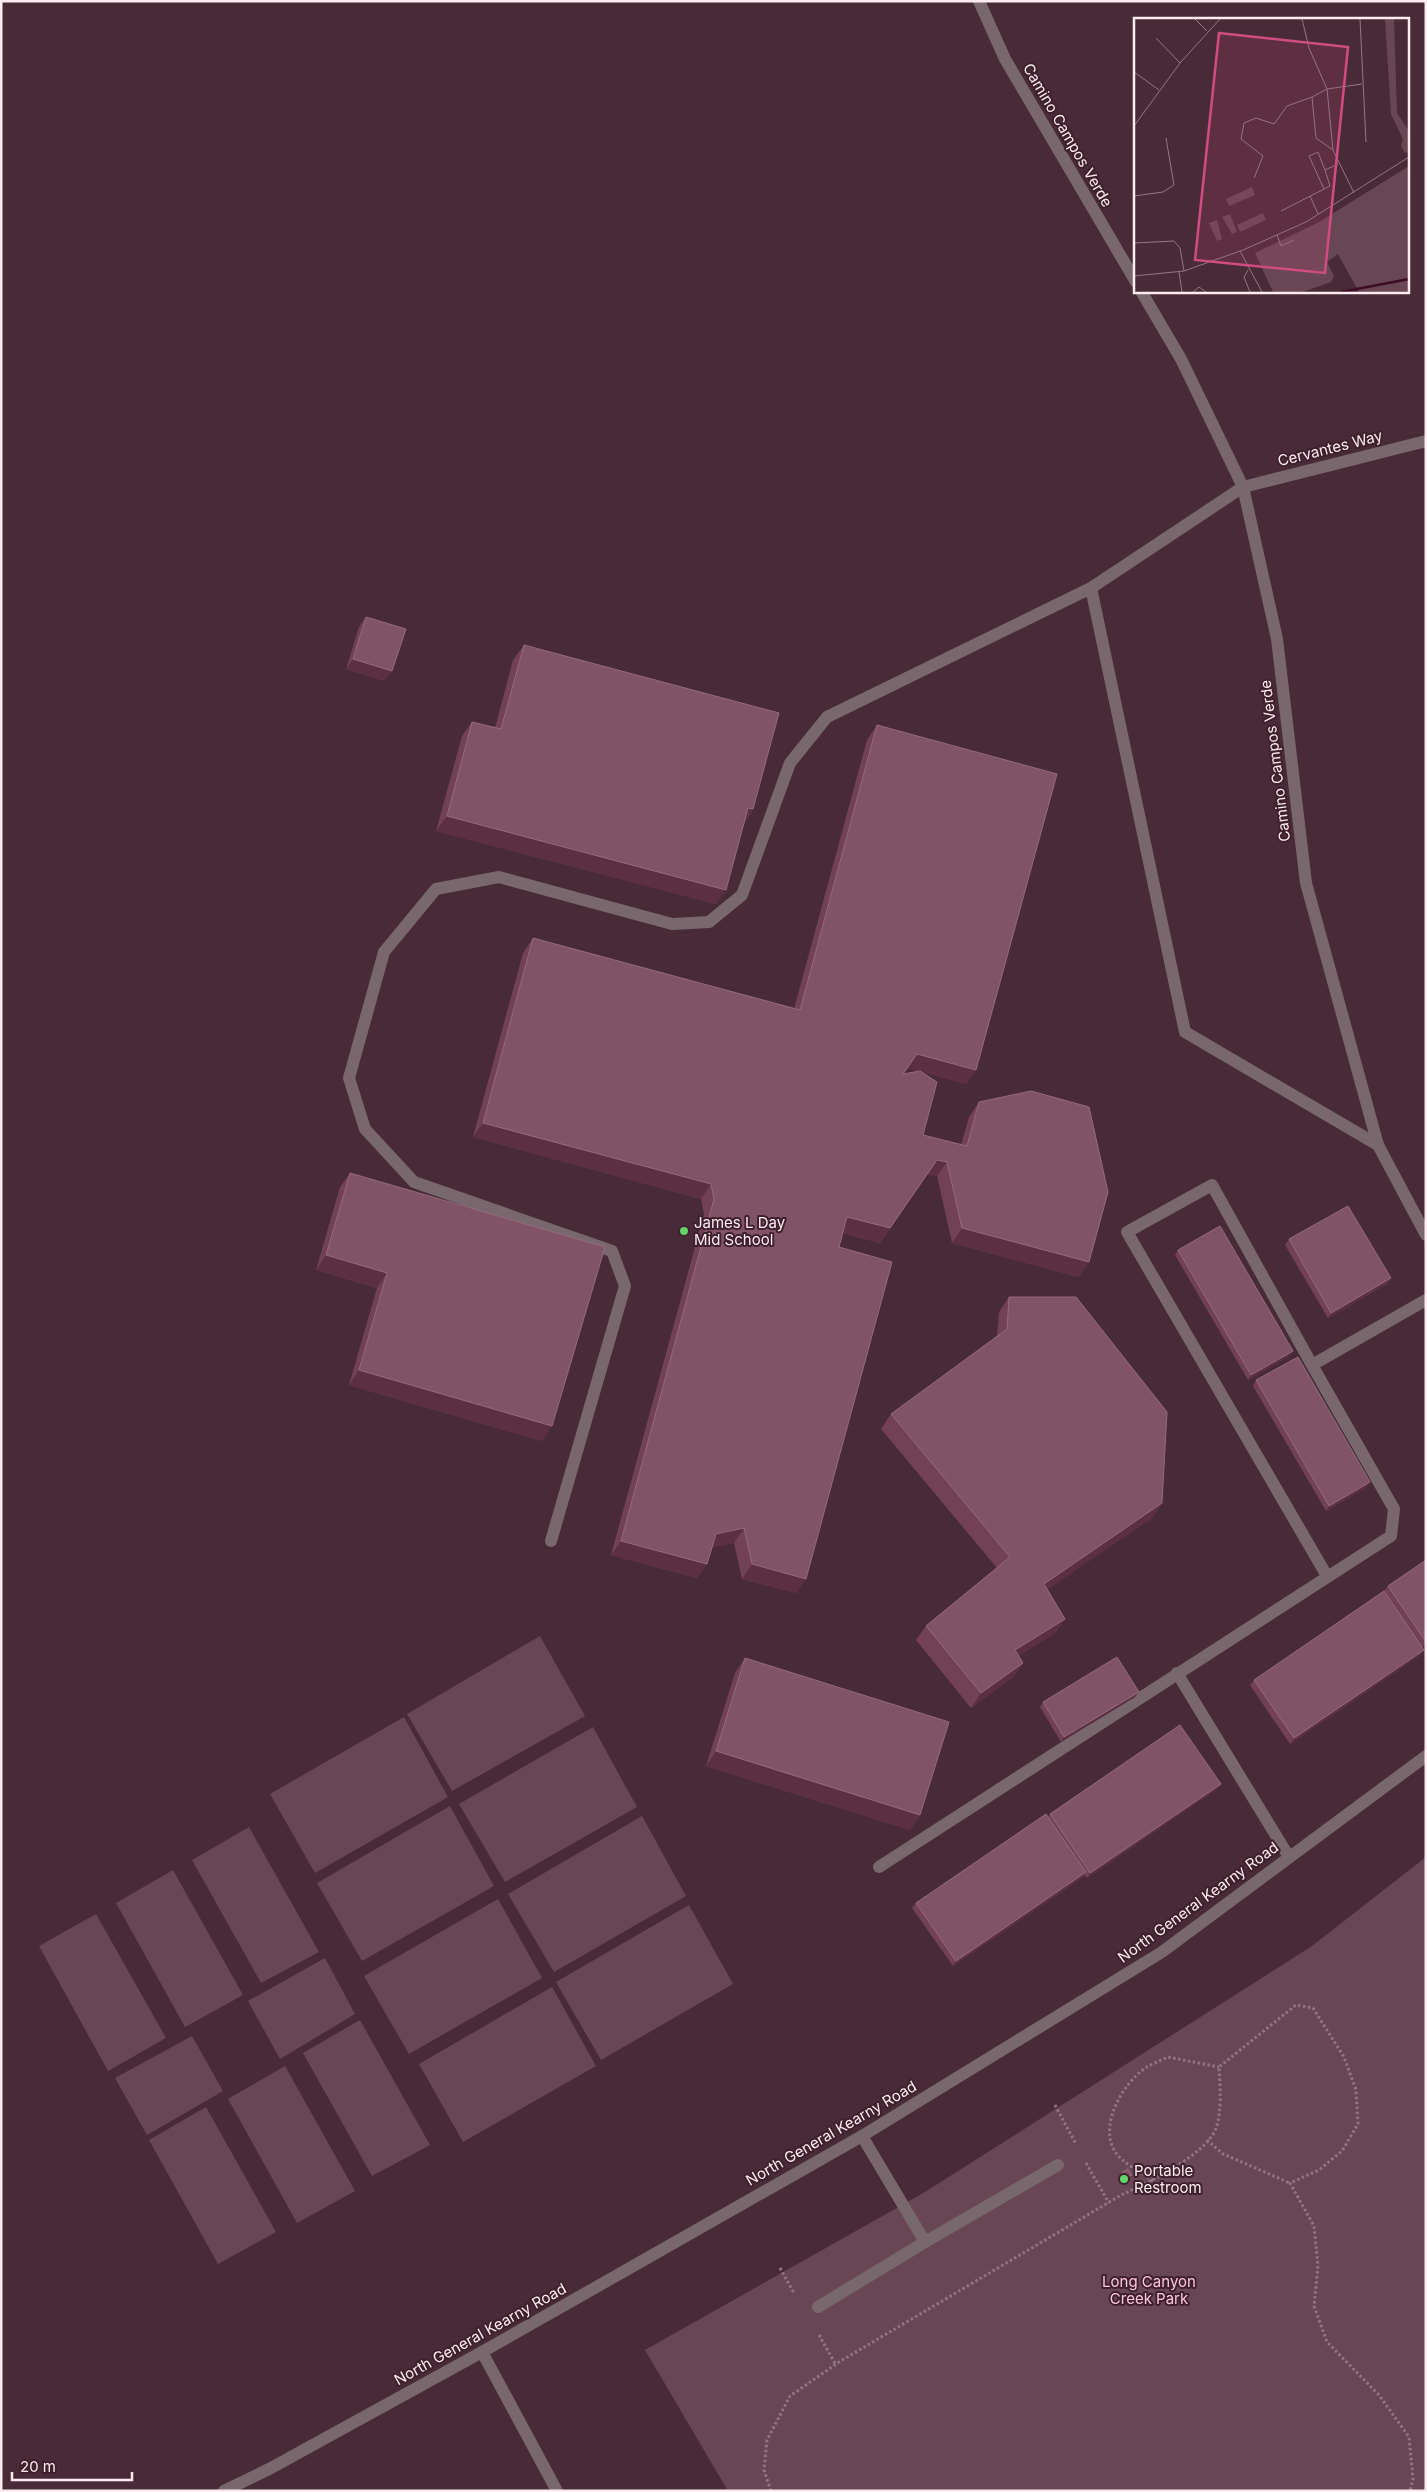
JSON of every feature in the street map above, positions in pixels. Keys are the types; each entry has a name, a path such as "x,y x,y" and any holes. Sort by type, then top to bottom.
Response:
{"street":[{"name":"Camino Campos Verde","path":"979,1 1005,59 1134,279"},
{"name":"Camino Campos Verde","path":"1142,292 1181,358 1243,487 1277,639 1306,882 1378,1146 1426,1235"},
{"name":"Cervantes Way","path":"551,1541 625,1286 612,1251 414,1182 366,1129 349,1078 384,952 436,889 499,877 672,924 709,922 742,895 790,763 827,717 1091,588 1243,487 1426,442"},
{"path":"1091,588 1185,1032 1378,1146"},
{"path":"879,1867 1391,1536 1394,1509 1212,1185 1127,1232 1327,1576"},
{"path":"1312,1365 1426,1300"},
{"path":"1177,1674 1289,1857"},
{"name":"North General Kearny Road","path":"224,2491 271,2468 482,2352 862,2136 1162,1952 1426,1756"},
{"path":"862,2136 926,2242"},
{"path":"818,2307 1058,2165"},
{"path":"482,2352 557,2491"}],"path":[{"path":"1153,2181 1140,2170 1123,2161 1114,2150 1110,2125 1118,2100 1129,2084 1143,2070 1168,2056 1188,2062 1219,2067 1296,2005 1312,2008 1344,2058 1356,2090 1358,2124 1342,2151 1319,2170 1290,2183"},
{"path":"771,2491 764,2470 767,2440 790,2396 839,2362 1123,2194 1153,2181 1180,2164 1207,2140 1217,2127 1220,2101 1219,2067"},
{"path":"1207,2140 1223,2154 1290,2183 1314,2226 1318,2266 1314,2306 1327,2342 1379,2395 1409,2437 1413,2479 1410,2491"}],"green space":[{"path":"540,1636 585,1716 452,1791 407,1714"},
{"path":"404,1717 448,1797 315,1873 270,1794"},
{"path":"593,1727 637,1807 505,1882 459,1804"},
{"path":"450,1806 494,1886 362,1961 317,1883"},
{"path":"642,1816 686,1896 554,1972 508,1894"},
{"path":"249,1827 319,1952 261,1983 192,1860"},
{"name":"Long Canyon Creek Park","path":"1426,1857 1426,2491 728,2491 645,2350 925,2192 1312,1946"},
{"path":"173,1870 243,1995 185,2027 116,1903"},
{"path":"498,1899 542,1978 409,2054 364,1976"},
{"path":"689,1905 733,1984 601,2060 556,1982"},
{"path":"96,1914 166,2038 108,2071 39,1946"},
{"path":"325,1958 355,2014 280,2059 248,2001"},
{"path":"552,1987 596,2066 463,2142 419,2064"},
{"path":"360,2020 430,2145 372,2176 303,2053"},
{"path":"192,2036 223,2091 147,2135 115,2078"},
{"path":"285,2066 355,2191 297,2223 228,2099"},
{"path":"206,2107 276,2232 218,2264 149,2140"}],"building":[{"path":"366,617 406,629 392,671 353,659"},
{"path":"524,645 779,713 753,809 748,808 726,890 447,816 472,722 501,729"},
{"path":"877,725 1057,774 976,1070 917,1054 903,1074 920,1071 937,1082 923,1135 967,1146 979,1102 1031,1091 1089,1107 1108,1192 1089,1262 962,1228 947,1162 937,1160 890,1228 847,1217 839,1247 892,1262 806,1579 752,1564 744,1528 716,1534 707,1564 621,1541 714,1199 711,1184 483,1123 533,938 800,1010"},
{"path":"350,1173 605,1247 552,1426 359,1370 387,1273 326,1255"},
{"path":"1348,1206 1391,1278 1331,1313 1289,1239"},
{"path":"1220,1226 1293,1351 1251,1375 1178,1250"},
{"path":"1009,1297 1076,1297 1167,1412 1162,1503 1044,1584 1065,1619 1015,1650 1023,1663 981,1693 926,1626 1010,1557 891,1414 1007,1329"},
{"path":"1298,1357 1370,1482 1329,1506 1256,1380"},
{"path":"1426,1560 1426,1642 1388,1586"},
{"path":"1384,1591 1424,1650 1294,1738 1254,1680"},
{"path":"1117,1657 1139,1692 1064,1737 1043,1702"},
{"path":"745,1658 949,1722 920,1815 716,1751"},
{"path":"1180,1725 1221,1784 1090,1873 1050,1814"},
{"path":"1046,1814 1086,1872 956,1961 916,1903"},
{"path":"1128,2169 1132,2175 1126,2178 1122,2172"}],"place":[{"name":"James L Day Mid School","path":"684,1231"},
{"name":"Portable Restroom","path":"1124,2179"}]}
